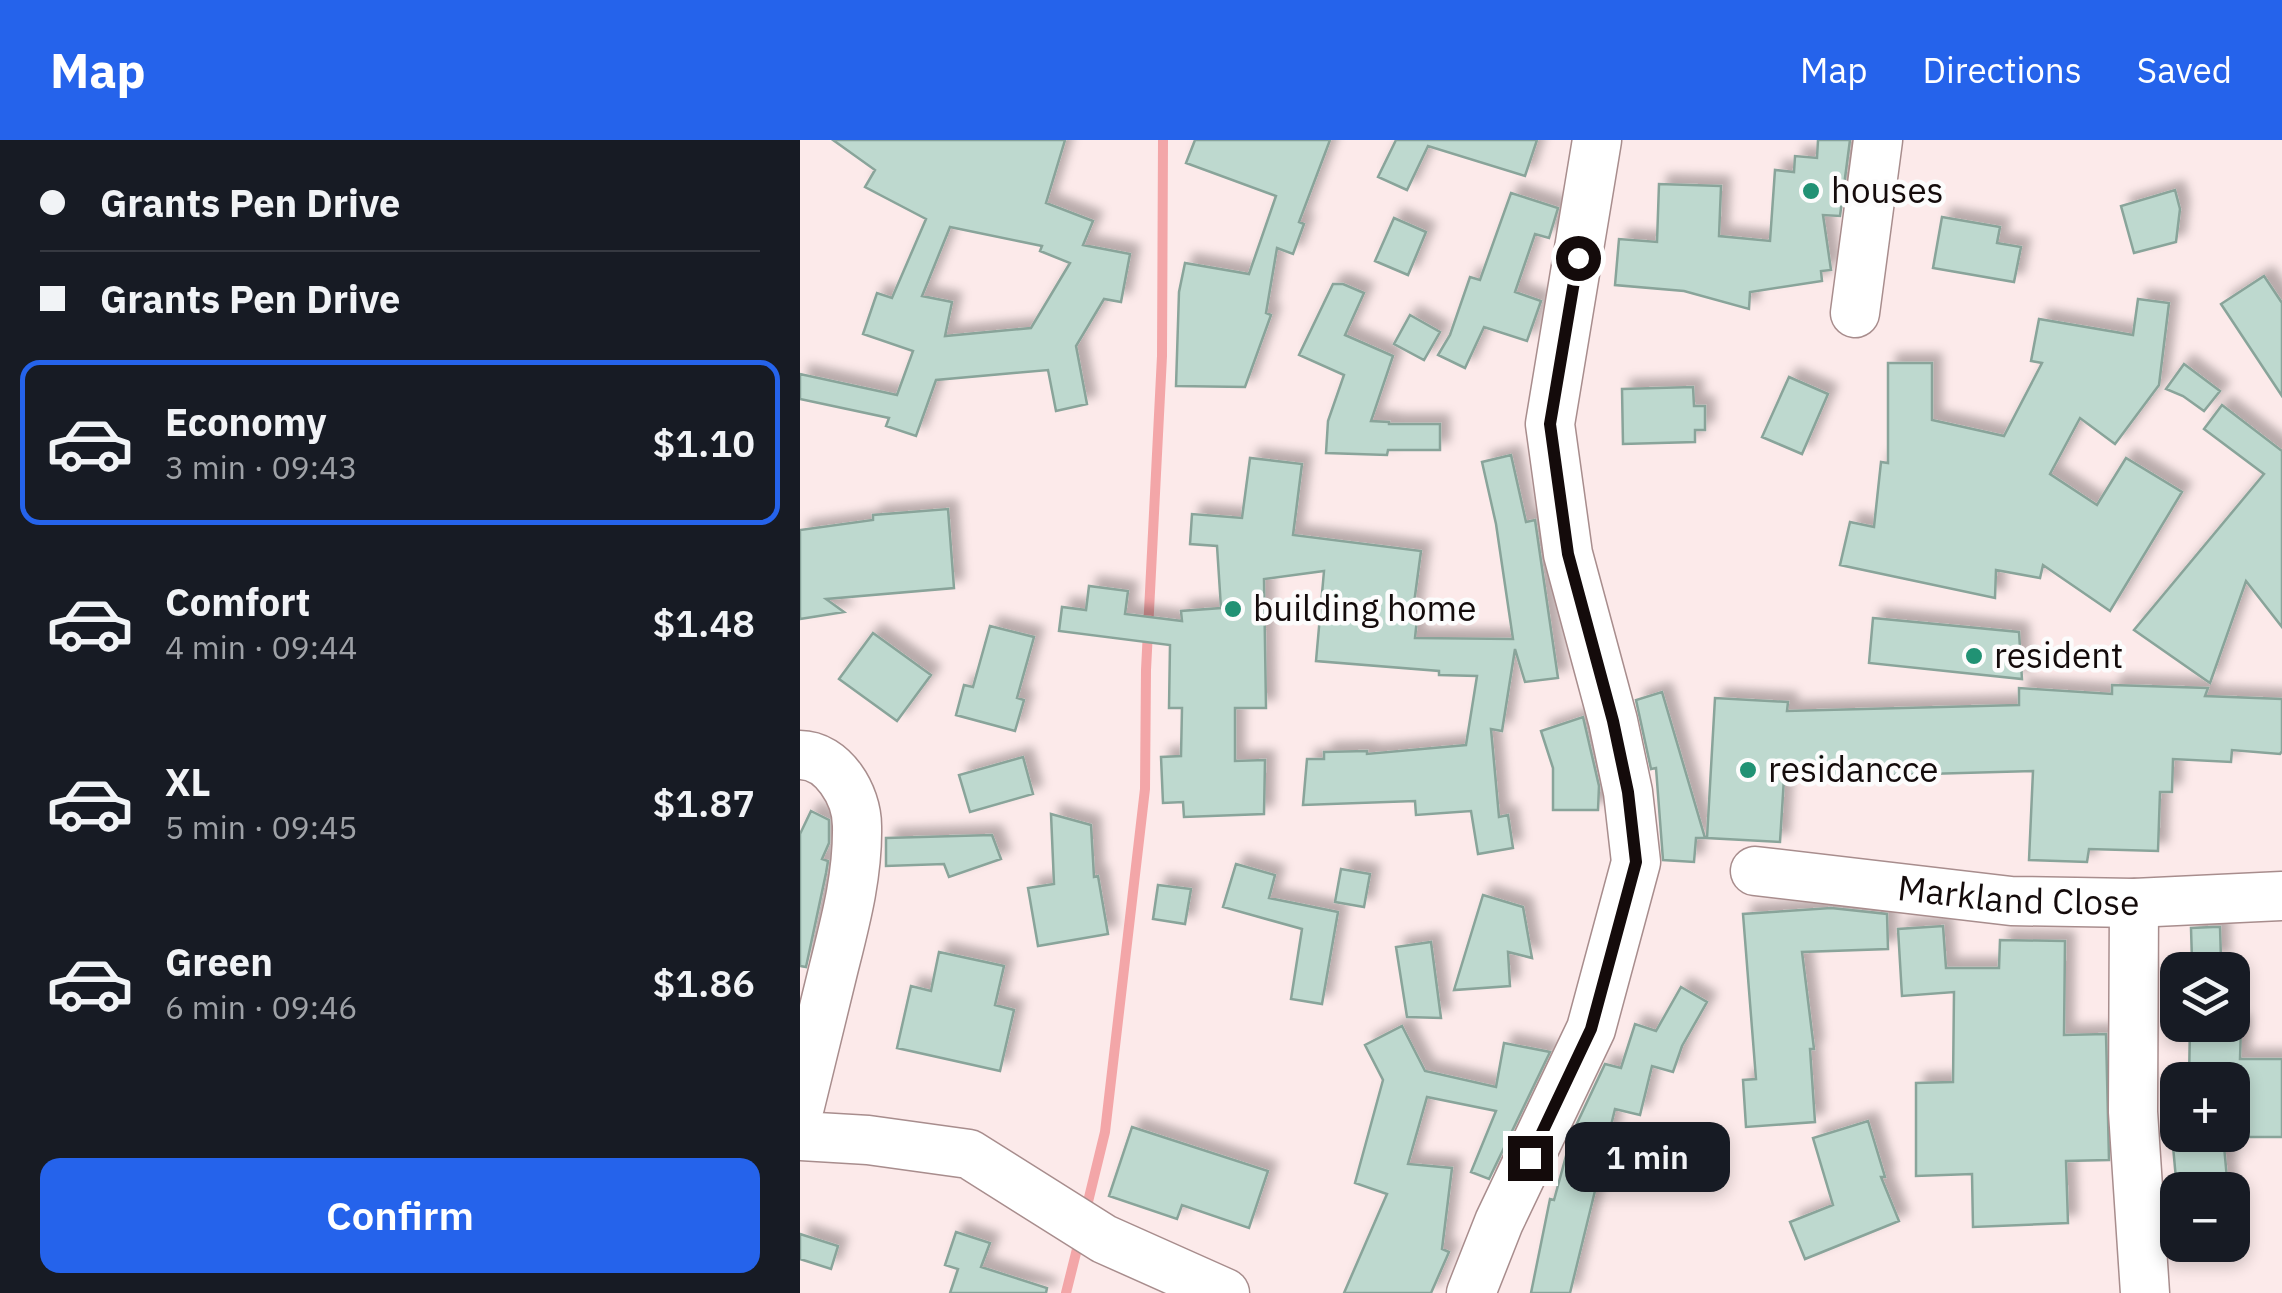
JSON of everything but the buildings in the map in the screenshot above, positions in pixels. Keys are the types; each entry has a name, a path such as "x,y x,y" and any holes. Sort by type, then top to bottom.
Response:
{"street":[{"path":"1471,1293 1499,1222 1591,1029 1636,862 1628,792 1613,721 1568,554 1550,424 1598,140"},
{"path":"1855,313 1878,140"},
{"path":"800,755 814,755 834,768 858,822 852,894 800,1106"},
{"name":"Markland Close","path":"1755,870 2010,901 2134,903 2282,896"},
{"path":"2134,903 2133,1112 2145,1293"},
{"path":"800,1136 868,1140 969,1154 1085,1226 1225,1293"}],"waterway":[{"path":"1085,1214 1105,1132 1145,789 1146,670 1162,356 1163,140"},
{"path":"1066,1293 1079,1241"}],"place":[{"name":"houses","path":"1811,191"},
{"name":"building home","path":"1233,609"},
{"name":"resident","path":"1974,656"},
{"name":"residancce","path":"1748,770"}],"route":[{"path":"1530,1158 1591,1029 1636,862 1628,792 1613,721 1568,554 1550,424 1578,258"}]}
